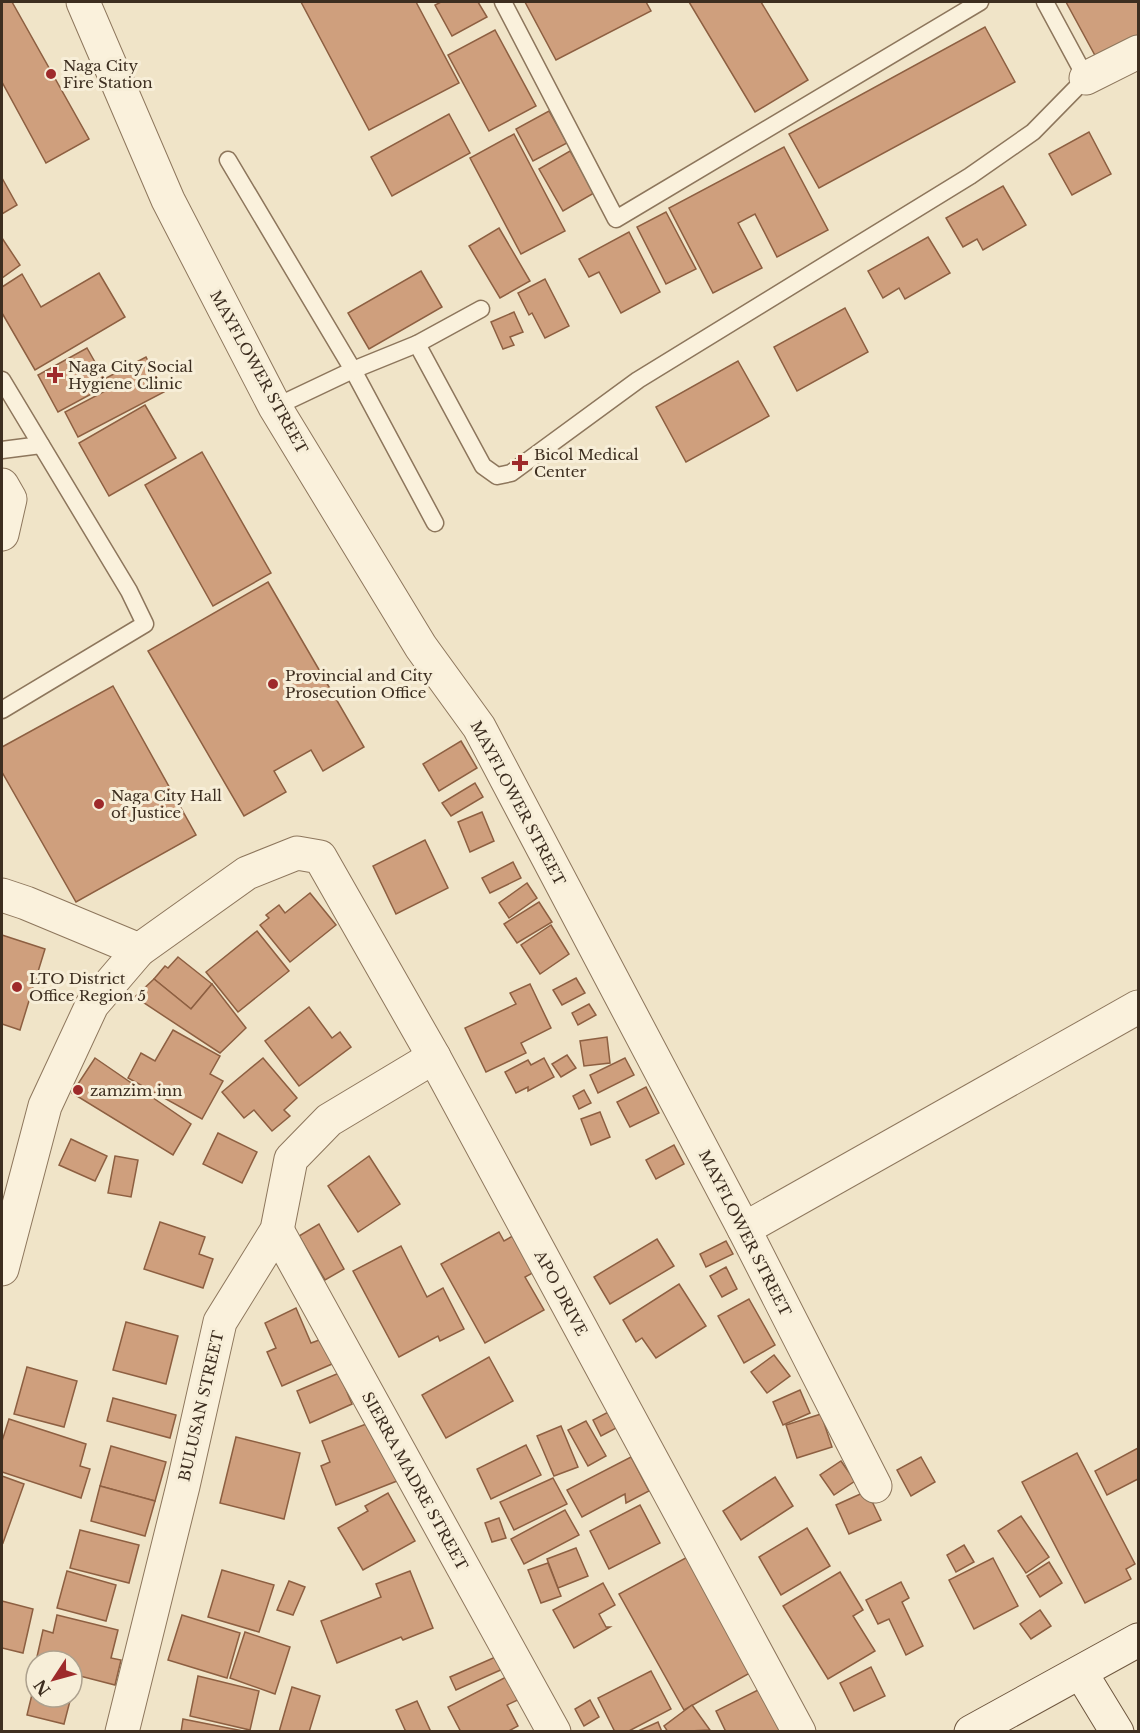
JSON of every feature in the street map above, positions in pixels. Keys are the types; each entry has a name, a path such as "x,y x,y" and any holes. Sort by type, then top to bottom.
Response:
{"street":[{"name":"MAYFLOWER STREET","path":"83,2 168,200 275,407 421,647 479,727 744,1229 875,1486"},
{"path":"1086,78 1138,52"},
{"path":"2,485 10,499 2,534"},
{"name":"APO DRIVE","path":"139,950 247,873 297,853 320,857 434,1057 799,1731"},
{"path":"2,895 139,950 93,1005 45,1106 3,1253"},
{"path":"744,1229 1138,1007"},
{"name":"BULUSAN STREET","path":"122,1731 183,1486 220,1322 277,1230 291,1159 329,1120 434,1057"},
{"name":"SIERRA MADRE STREET","path":"277,1230 554,1731"},
{"path":"971,1731 1138,1640"},
{"path":"1081,1673 1117,1731"}],"lane":[{"path":"503,2 616,219 981,2"},
{"path":"417,344 483,466 496,476 511,473 638,380 970,176 1034,132 1086,78 1045,2"},
{"path":"228,160 353,370 435,523"},
{"path":"275,407 353,370 417,344 481,309"},
{"path":"2,380 129,591 145,624 2,710"},
{"path":"2,450 41,445"}],"building":[{"path":"2,2 12,2 89,139 46,163 2,82"},
{"path":"301,2 416,2 459,83 369,130"},
{"path":"441,2 478,2 487,17 452,36 435,5"},
{"path":"525,2 646,2 651,11 556,60"},
{"path":"689,2 761,2 808,80 755,112"},
{"path":"1066,2 1138,2 1138,36 1097,59"},
{"path":"985,27 1015,82 819,188 789,134"},
{"path":"495,30 536,106 489,131 448,55"},
{"path":"549,111 567,143 533,161 516,129"},
{"path":"449,114 470,153 392,196 371,157"},
{"path":"1089,132 1111,174 1072,195 1049,154"},
{"path":"514,134 565,231 521,254 470,158"},
{"path":"784,147 828,230 777,257 755,214 738,223 762,268 713,293 669,208"},
{"path":"570,151 594,193 563,211 539,169"},
{"path":"2,178 17,205 2,214"},
{"path":"1003,186 1026,225 983,250 977,239 963,247 946,218"},
{"path":"666,212 696,269 666,284 637,227"},
{"path":"499,228 530,281 500,298 469,246"},
{"path":"629,232 660,292 621,313 599,272 589,277 579,259"},
{"path":"928,237 950,273 905,299 899,288 883,298 868,271"},
{"path":"2,238 20,265 2,278"},
{"path":"421,271 442,307 369,349 348,313"},
{"path":"99,273 125,317 35,370 2,313 2,287 22,274 41,307"},
{"path":"545,279 569,326 545,338 532,313 529,315 518,293"},
{"path":"845,308 868,352 797,391 774,347"},
{"path":"514,312 523,332 510,337 514,345 503,349 491,322"},
{"path":"87,348 108,385 58,412 38,375"},
{"path":"146,357 164,392 78,437 65,412 111,388 106,378"},
{"path":"738,361 769,416 686,462 656,407"},
{"path":"145,405 176,458 109,496 79,443"},
{"path":"202,452 271,573 213,606 145,485"},
{"path":"268,582 364,747 323,771 311,750 274,771 286,792 244,816 148,651"},
{"name":"Naga City Hall of Justice","path":"113,686 196,835 76,902 2,772 2,747"},
{"path":"461,741 477,768 439,791 423,764"},
{"path":"475,783 483,797 451,816 442,803"},
{"path":"482,812 494,841 470,852 458,822"},
{"path":"425,840 448,888 396,914 373,866"},
{"path":"513,862 521,878 490,893 482,878"},
{"path":"527,883 537,898 509,918 499,903"},
{"path":"310,893 336,925 290,962 260,925 269,918 266,915 279,905 285,913"},
{"path":"539,902 552,922 517,943 504,924"},
{"path":"551,925 569,954 540,974 521,945"},
{"path":"257,931 289,971 238,1012 206,972"},
{"name":"LTO District Office Region 5","path":"2,935 45,949 20,1030 2,1024"},
{"path":"178,957 212,984 191,1009 154,979 165,966 168,968"},
{"path":"576,978 585,993 562,1005 553,990"},
{"path":"154,979 191,1009 212,984 246,1028 220,1053 135,997"},
{"path":"530,984 551,1028 521,1043 526,1053 486,1072 465,1028 516,1004 510,993"},
{"path":"589,1004 596,1015 578,1025 572,1013"},
{"path":"309,1007 332,1038 340,1032 351,1047 299,1086 265,1041"},
{"path":"173,1030 220,1056 210,1074 223,1081 202,1119 128,1078 141,1053 155,1061"},
{"path":"607,1037 610,1063 584,1066 580,1041"},
{"path":"567,1055 576,1068 561,1077 552,1064"},
{"path":"95,1058 191,1124 173,1155 72,1093"},
{"path":"263,1058 297,1098 284,1110 290,1116 272,1131 254,1110 244,1118 222,1092"},
{"path":"544,1058 554,1077 528,1091 528,1087 516,1093 505,1072 528,1060 531,1065"},
{"path":"625,1058 634,1075 598,1093 590,1075"},
{"path":"646,1087 659,1113 630,1127 617,1102"},
{"path":"584,1090 591,1103 579,1109 573,1096"},
{"path":"600,1112 610,1137 591,1145 581,1119"},
{"path":"218,1133 257,1152 242,1183 203,1164"},
{"path":"71,1139 107,1156 95,1181 59,1165"},
{"path":"674,1145 684,1164 656,1179 646,1160"},
{"path":"115,1156 138,1160 131,1197 108,1193"},
{"path":"369,1156 400,1204 358,1232 328,1186"},
{"path":"160,1222 205,1237 199,1254 213,1259 203,1288 144,1269"},
{"path":"319,1224 344,1269 325,1280 299,1236"},
{"path":"499,1232 504,1241 518,1233 538,1270 525,1277 544,1310 485,1343 441,1264"},
{"path":"657,1239 674,1266 610,1304 594,1277"},
{"path":"726,1241 733,1254 706,1267 700,1254"},
{"path":"401,1246 427,1297 443,1288 464,1329 440,1341 438,1336 399,1357 353,1271"},
{"path":"726,1267 737,1289 722,1297 710,1276"},
{"path":"679,1284 706,1326 656,1358 642,1338 636,1342 623,1320"},
{"path":"749,1299 775,1345 744,1363 718,1316"},
{"path":"296,1308 311,1343 322,1339 332,1364 282,1386 267,1352 276,1348 265,1323"},
{"path":"126,1322 178,1336 166,1384 113,1370"},
{"path":"774,1355 790,1376 767,1393 751,1372"},
{"path":"489,1357 513,1401 446,1438 422,1395"},
{"path":"27,1367 77,1381 64,1427 14,1414"},
{"path":"339,1373 352,1404 310,1423 297,1391"},
{"path":"800,1390 810,1413 783,1425 773,1402"},
{"path":"113,1398 176,1415 170,1438 107,1421"},
{"path":"614,1409 622,1425 601,1436 593,1420"},
{"path":"821,1414 832,1447 797,1458 786,1425"},
{"path":"9,1419 86,1444 80,1466 90,1469 81,1498 2,1472 2,1441"},
{"path":"374,1421 397,1481 336,1505 321,1466 330,1462 322,1441"},
{"path":"586,1421 606,1456 588,1466 568,1430"},
{"path":"561,1426 578,1467 554,1476 537,1436"},
{"path":"236,1437 300,1453 284,1519 220,1503"},
{"path":"526,1445 541,1475 491,1499 477,1469"},
{"path":"111,1446 166,1462 155,1501 100,1486"},
{"path":"1138,1448 1138,1479 1107,1495 1095,1471"},
{"path":"1077,1453 1135,1564 1126,1569 1131,1579 1085,1603 1022,1482"},
{"path":"631,1457 649,1491 626,1503 625,1494 582,1517 567,1490"},
{"path":"921,1457 935,1482 911,1496 897,1470"},
{"path":"841,1461 855,1481 834,1495 820,1475"},
{"path":"2,1476 24,1484 3,1543 2,1542"},
{"path":"775,1477 793,1506 741,1540 723,1511"},
{"path":"553,1478 567,1504 514,1530 500,1502"},
{"path":"100,1486 155,1501 145,1536 91,1521"},
{"path":"867,1491 881,1520 849,1534 836,1505"},
{"path":"388,1493 415,1541 363,1570 338,1528 368,1511 365,1506"},
{"path":"640,1505 660,1543 609,1569 590,1531"},
{"path":"565,1510 579,1535 524,1564 511,1539"},
{"path":"1021,1516 1049,1557 1026,1573 998,1531"},
{"path":"499,1518 506,1538 492,1542 485,1523"},
{"path":"807,1528 830,1566 781,1595 759,1557"},
{"path":"80,1530 139,1545 129,1583 70,1568"},
{"path":"964,1545 974,1562 956,1572 947,1555"},
{"path":"576,1548 588,1576 558,1588 547,1559"},
{"path":"693,1554 757,1669 684,1710 619,1594"},
{"path":"993,1558 1018,1606 974,1629 949,1580"},
{"path":"1049,1562 1062,1583 1040,1597 1027,1576"},
{"path":"548,1563 561,1596 541,1603 528,1570"},
{"path":"222,1570 274,1585 259,1632 208,1617"},
{"path":"67,1571 116,1585 106,1621 57,1608"},
{"path":"410,1571 433,1628 403,1640 401,1637 337,1663 321,1621 381,1597 376,1584"},
{"path":"840,1572 863,1610 853,1616 875,1651 828,1679 783,1606"},
{"path":"289,1581 305,1587 293,1615 277,1610"},
{"path":"901,1582 909,1598 902,1602 923,1646 906,1655 889,1619 878,1624 866,1600"},
{"path":"603,1583 615,1605 599,1614 606,1627 610,1627 574,1648 553,1610"},
{"path":"2,1601 33,1609 23,1653 2,1648"},
{"path":"1040,1610 1051,1626 1031,1639 1020,1624"},
{"path":"57,1615 118,1630 111,1658 121,1660 115,1685 84,1677 84,1649 39,1649 43,1630 53,1633"},
{"path":"182,1615 240,1633 227,1678 168,1660"},
{"path":"245,1632 290,1647 275,1694 230,1678"},
{"path":"500,1655 505,1668 456,1690 450,1677"},
{"path":"871,1667 885,1696 854,1711 840,1683"},
{"path":"651,1671 671,1709 627,1732 615,1732 598,1698"},
{"path":"198,1676 259,1691 250,1730 190,1716"},
{"path":"508,1676 520,1699 507,1705 518,1726 507,1732 461,1732 448,1707"},
{"path":"292,1687 320,1696 309,1732 279,1732"},
{"path":"760,1689 781,1732 726,1732 716,1711"},
{"path":"590,1700 599,1717 584,1726 575,1709"},
{"path":"417,1701 431,1732 406,1732 396,1710"},
{"path":"692,1705 710,1730 668,1732 664,1726"},
{"path":"28,1709 68,1709 64,1724 27,1715"},
{"path":"183,1719 248,1732 181,1732"},
{"path":"658,1722 662,1732 636,1732"}],"place":[{"name":"Naga City Fire Station","path":"51,74"},
{"name":"Naga City Social Hygiene Clinic","path":"55,375"},
{"name":"Bicol Medical Center","path":"520,463"},
{"name":"Provincial and City Prosecution Office","path":"273,684"},
{"name":"Naga City Hall of Justice","path":"99,804"},
{"name":"LTO District Office Region 5","path":"17,987"},
{"name":"zamzim inn","path":"78,1090"}]}
